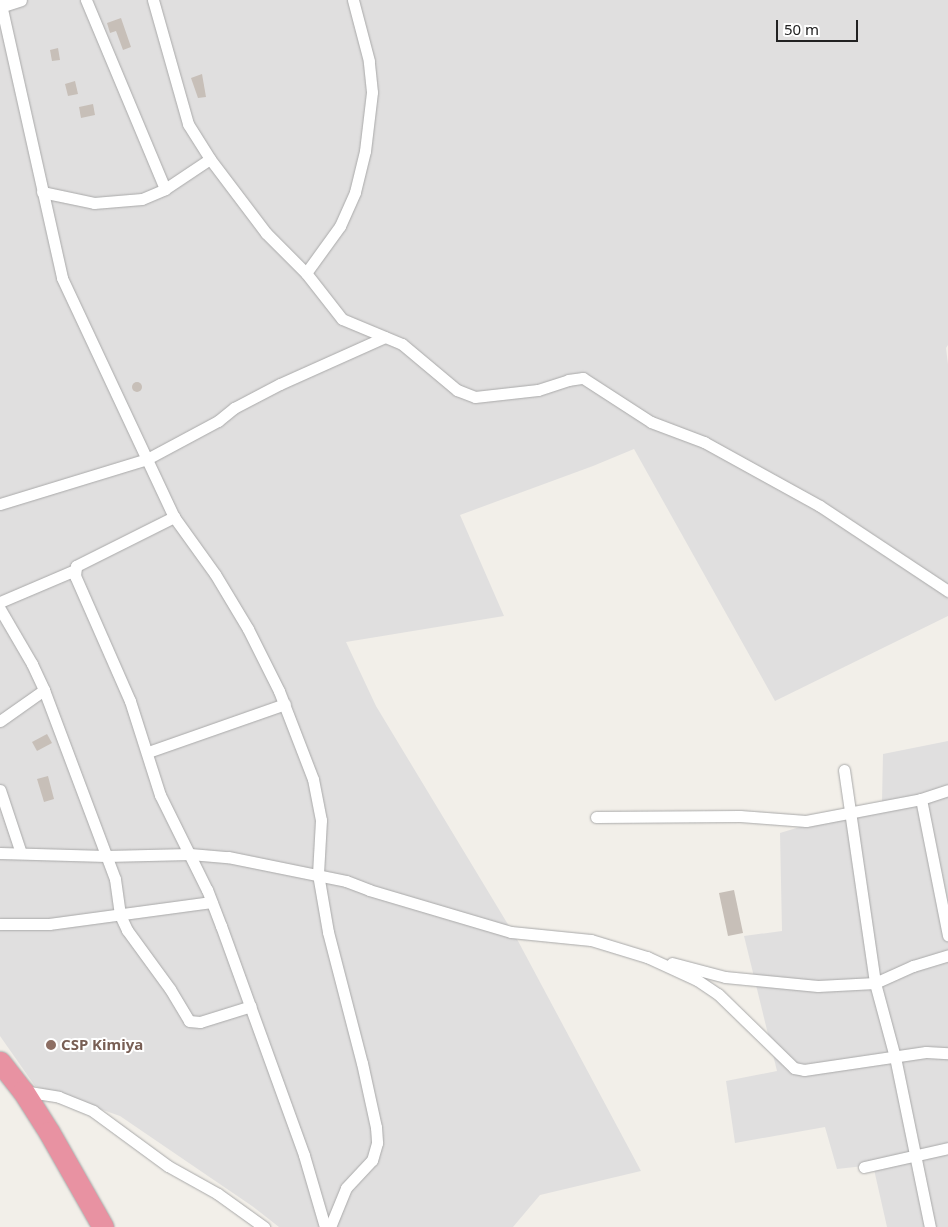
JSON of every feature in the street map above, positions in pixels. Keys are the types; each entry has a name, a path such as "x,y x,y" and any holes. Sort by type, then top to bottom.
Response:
{"highway":[{"path":"0,1062 23,1091 49,1132 103,1227"}],"street":[{"path":"21,0 1,4 62,278 174,517 215,574 248,629 285,704 313,779 321,820 318,874 328,932 362,1063 376,1127 377,1143 372,1160 346,1188 330,1227"},
{"path":"86,0 165,189"},
{"path":"153,0 188,124 210,159 266,233 306,273 342,319 402,344 457,390 475,397 538,390 568,380 583,378 652,422 704,442 820,506 948,591"},
{"path":"306,273 340,226 351,200 369,130 372,84 369,61 353,0"},
{"path":"42,192 94,203 142,199 165,189 210,159"},
{"path":"0,504 147,459 218,421 234,408 280,384 385,337"},
{"path":"0,602 75,570 76,566 174,517"},
{"path":"75,570 78,583 130,701 148,752 160,795 212,902 304,1155 325,1227"},
{"path":"0,610 32,664 44,690 115,880 120,915 127,930 170,989 189,1021 200,1022 251,1006"},
{"path":"0,721 44,690"},
{"path":"148,752 285,704"},
{"path":"844,770 875,983 895,1057 916,1154 928,1226"},
{"path":"0,790 21,853"},
{"path":"596,817 740,816 798,821 921,799 948,790"},
{"path":"921,799 948,935"},
{"path":"0,853 106,856 190,854 228,857 318,874 511,932 592,940 646,957 725,977 751,980 818,986 875,983 913,966 948,956"},
{"path":"0,924 49,924 212,902"},
{"path":"646,957 697,980 718,994 794,1068 816,1070 926,1052 948,1053"},
{"path":"23,1091 59,1097 93,1111 168,1166 218,1194 264,1227"},
{"path":"864,1167 948,1148"}],"shaded area":[{"path":"0,0 948,0 948,345 946,348 948,364 948,616 775,701 634,449 460,515 504,616 346,642 376,706 518,941 641,1171 540,1195 513,1227 279,1227 252,1206 120,1116 35,1086 0,1036"},
{"path":"948,741 948,1227 887,1227 873,1165 837,1169 825,1127 735,1143 726,1081 777,1071 744,936 782,931 780,833 882,802 883,754"}],"building":[{"path":"121,18 131,47 123,50 116,31 110,33 107,23"},
{"path":"58,48 60,60 52,61 50,50"},
{"path":"202,74 206,97 198,98 191,78"},
{"path":"75,81 78,94 68,96 65,84"},
{"path":"93,104 95,115 81,118 79,107"},
{"path":"135,382 139,382 142,387 141,391 135,392 132,389 132,385"},
{"path":"47,734 52,743 37,751 32,742"},
{"path":"48,776 54,799 44,802 37,779"},
{"path":"734,890 743,933 728,936 719,893"}],"place":[{"name":"CSP Kimiya","path":"51,1045"}]}
